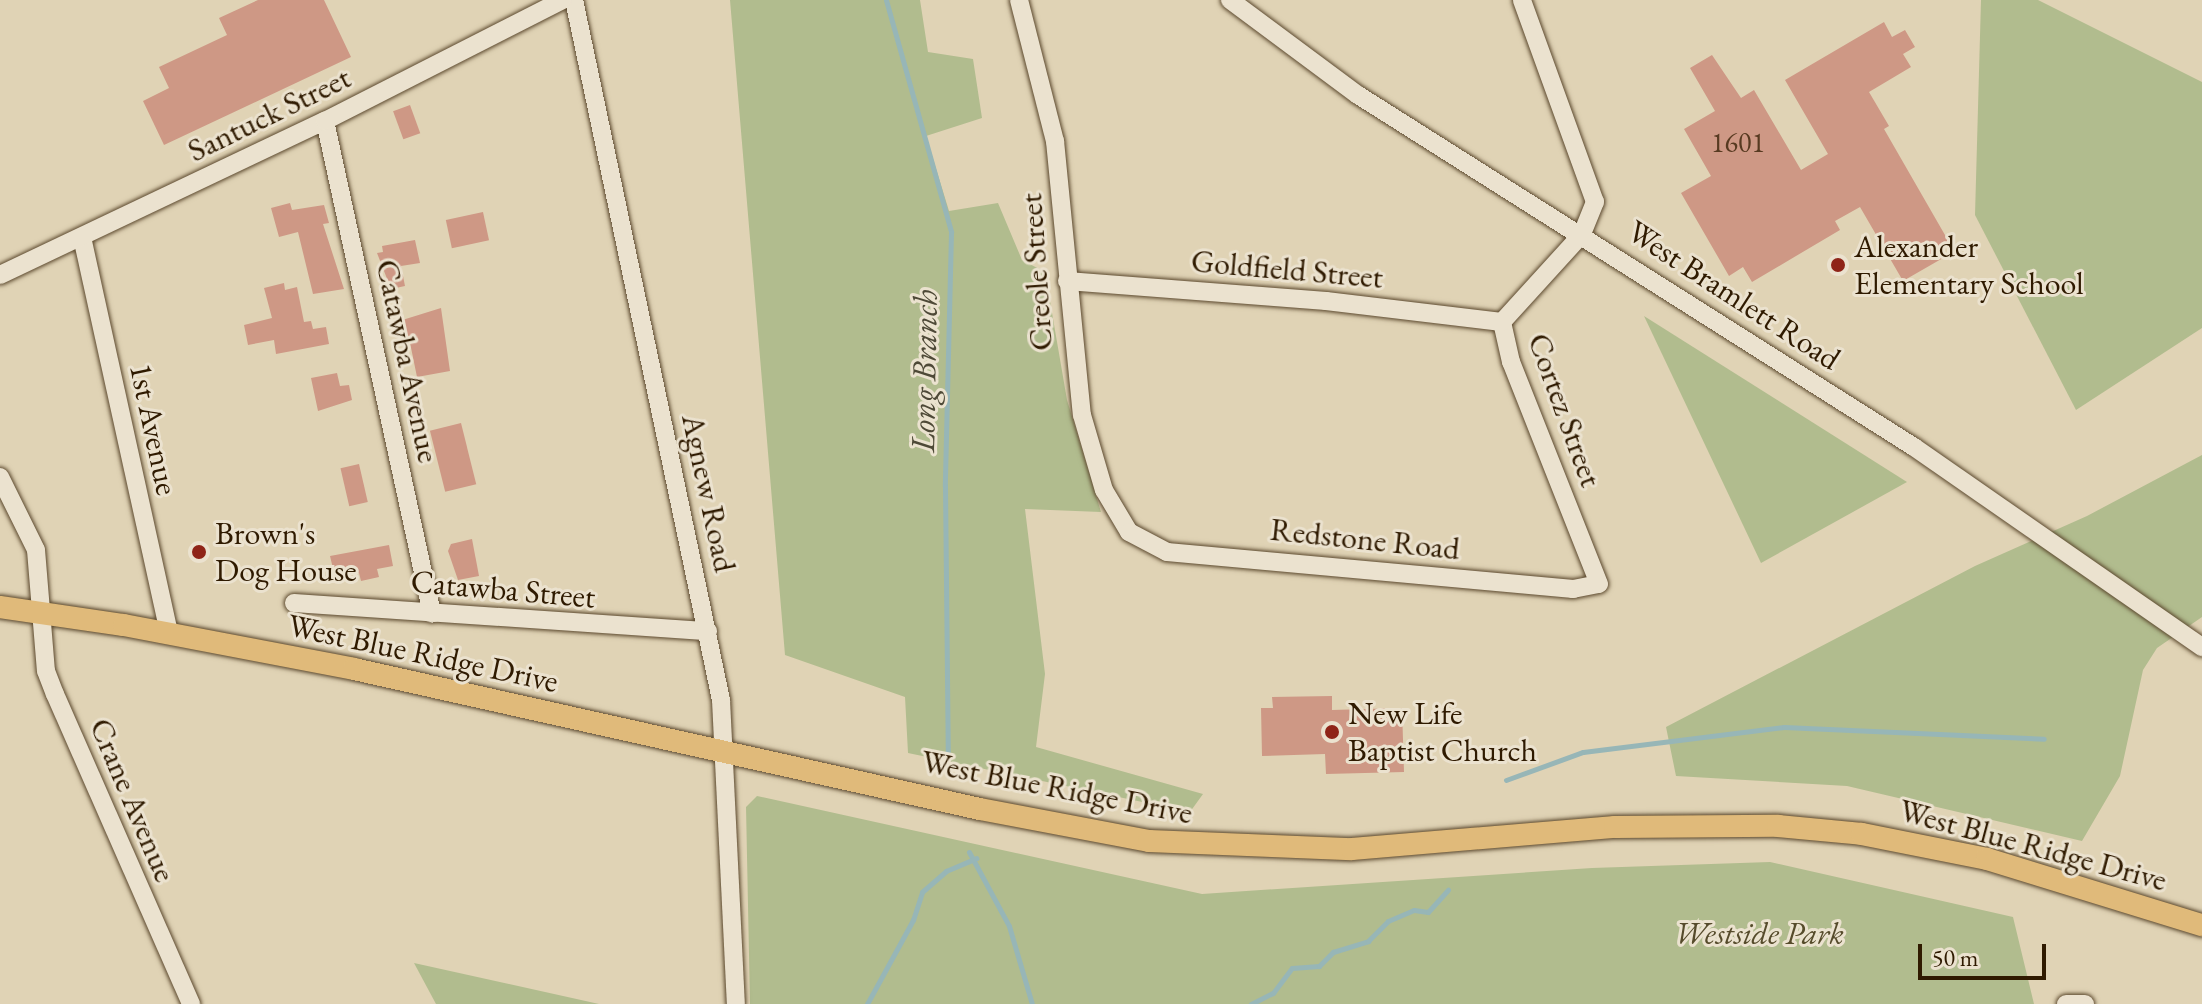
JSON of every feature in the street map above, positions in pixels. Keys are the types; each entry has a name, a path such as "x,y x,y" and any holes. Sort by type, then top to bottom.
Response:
{"main road":[{"name":"West Blue Ridge Drive","path":"0,607 169,633 1096,832 1209,847 1352,849 1615,827 1778,826 1862,834 1987,859 2202,925"}],"street":[{"name":"Santuck Street","path":"0,275 325,121 562,0"},
{"name":"Agnew Road","path":"574,0 708,631 725,752 736,1004"},
{"name":"Creole Street","path":"1019,0 1055,141 1082,415 1104,490 1129,532"},
{"name":"West Bramlett Road","path":"1230,0 1370,103 1582,234 1914,447 2199,639"},
{"path":"1522,0 1594,189 1594,209 1582,234"},
{"name":"Catawba Avenue","path":"325,121 432,614"},
{"name":"Cortez Street","path":"1582,234 1502,322 1511,362 1599,584"},
{"name":"1st Avenue","path":"82,237 169,633"},
{"name":"Goldfield Street","path":"1067,281 1326,301 1502,322"},
{"name":"Crane Avenue","path":"0,477 36,550 46,671 191,1004"},
{"name":"Redstone Road","path":"1129,532 1167,552 1573,589 1599,584"},
{"name":"Catawba Street","path":"294,603 708,631"},
{"path":"2066,1004 2085,1004"}],"green space":[{"path":"730,0 920,0 928,52 973,59 982,118 926,136 949,211 998,203 1022,260 1045,272 1067,400 1101,512 1025,509 1045,674 1036,747 1203,794 1190,812 908,753 905,697 785,655"},
{"path":"1981,0 2038,0 2202,82 2202,328 2076,410 1975,215"},
{"path":"1644,316 1907,482 1761,563"},
{"path":"2202,455 2202,617 2157,648 2143,670 2120,776 2082,841 1847,786 1676,776 1666,727 1975,566 2087,516"},
{"name":"Westside Park","path":"757,796 1202,894 1592,868 1770,862 2013,917 2034,1004 750,1004 746,807"},
{"path":"414,963 599,1004 436,1004"}],"building":[{"path":"258,0 324,0 351,57 164,145 143,101 169,88 159,67 227,35 219,18"},
{"path":"1884,22 1892,37 1905,30 1915,47 1903,54 1911,67 1869,92 1889,126 1884,129 1949,242 1937,249 1943,258 1903,281 1860,207 1835,221 1840,230 1752,282 1743,267 1729,276 1681,193 1711,176 1684,129 1715,111 1690,68 1712,55 1741,98 1754,90 1801,170 1828,154 1785,80"},
{"path":"410,105 420,133 403,139 393,111"},
{"path":"290,203 292,210 324,205 329,223 323,224 344,289 313,294 298,232 279,237 271,208"},
{"path":"483,212 489,240 452,248 446,220"},
{"path":"415,240 420,263 401,266 405,286 391,289 377,253 383,252 382,246"},
{"path":"284,283 285,290 297,287 304,322 311,321 313,329 326,327 329,344 276,354 274,340 248,345 244,325 272,318 264,288"},
{"path":"441,308 450,371 417,377 409,338 399,337 396,322"},
{"path":"337,373 340,386 349,385 352,400 318,411 311,378"},
{"path":"461,423 476,484 445,492 430,431"},
{"path":"359,464 368,502 349,506 340,468"},
{"path":"472,539 479,576 458,580 448,551 451,544"},
{"path":"389,545 393,566 377,569 379,577 361,581 359,573 335,577 330,556"},
{"name":"New Life Baptist Church","path":"1332,696 1332,710 1402,708 1404,772 1326,774 1325,754 1262,756 1261,708 1273,708 1272,697"}],"waterway":[{"name":"Long Branch","path":"886,0 951,232 945,486 948,752"},
{"path":"1506,780 1583,752 1784,727 2044,739"},
{"name":"Long Branch","path":"969,852 1009,926 1032,1004"},
{"path":"867,1004 913,920 922,892 946,871 976,858"},
{"path":"1251,1004 1273,993 1292,968 1319,966 1333,952 1368,941 1388,921 1414,910 1428,912 1448,890"}],"place":[{"name":"Alexander Elementary School","path":"1838,265"},
{"name":"Brown's Dog House","path":"199,552"},
{"name":"New Life Baptist Church","path":"1332,732"}]}
